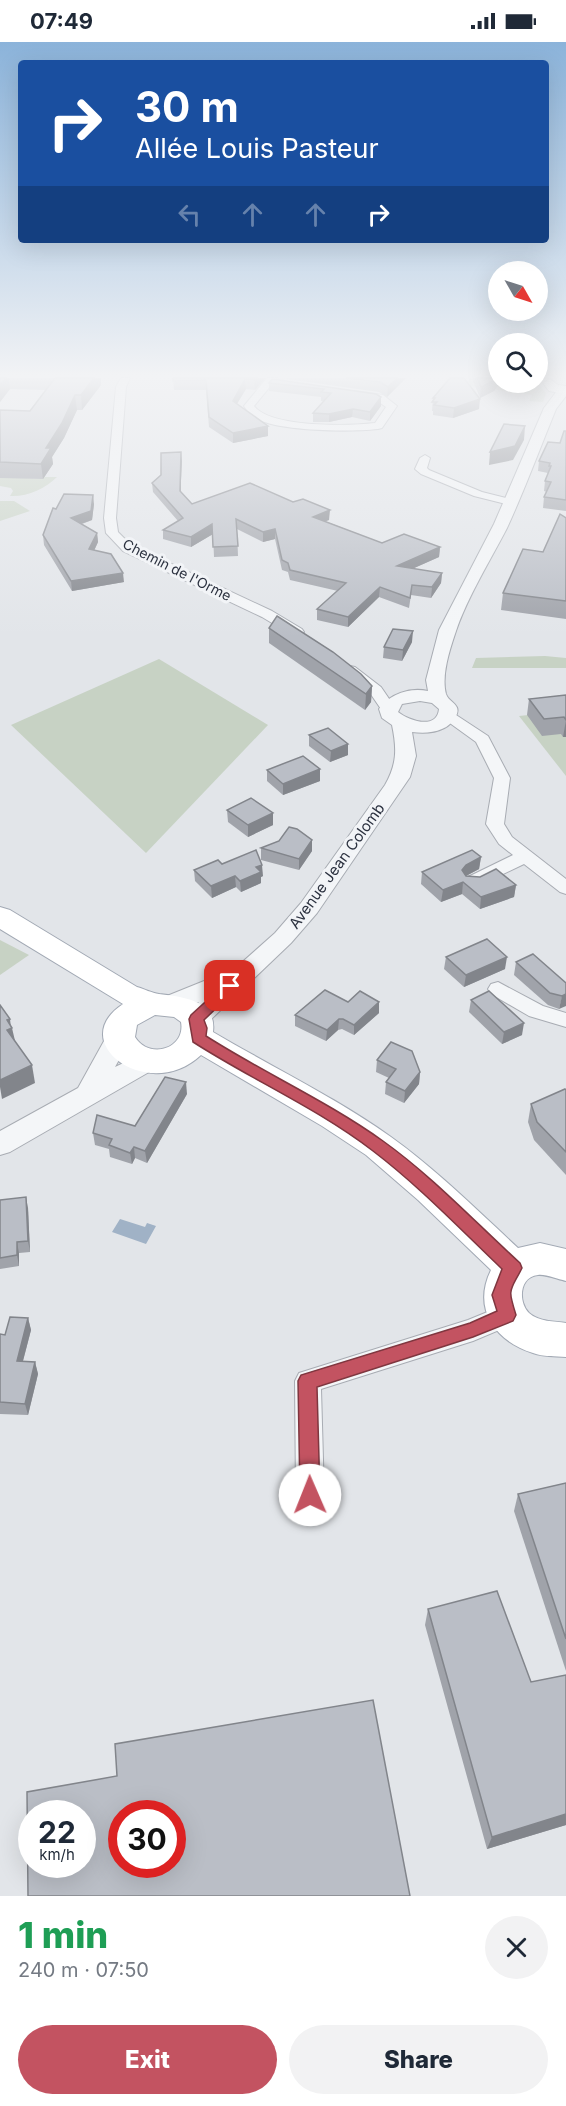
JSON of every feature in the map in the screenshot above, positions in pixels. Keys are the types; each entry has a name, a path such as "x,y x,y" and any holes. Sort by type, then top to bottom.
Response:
{"main road":[{"path":"0,916 67,959 181,1024 237,1063 328,1112 380,1147 514,1268"},
{"path":"67,959 110,1003 127,1053 147,1061 167,1060 181,1024"},
{"path":"120,1029 131,1012 181,1024"},
{"path":"566,1265 542,1259 526,1262 514,1268 507,1276 501,1295 507,1315 526,1333 539,1338 566,1340"}],"street":[{"name":"Chemin de l'Orme","path":"114,465 110,512 112,533 127,548 267,614 308,639"},
{"path":"423,465 421,469 425,472 478,494 510,502"},
{"path":"438,699 435,680 448,630 526,465"},
{"path":"343,664 376,690 393,719 401,723 434,723 469,731 482,739 502,778 495,825 505,840 524,857 566,888"},
{"path":"388,709 390,704 435,680"},
{"path":"376,690 438,699 448,707 434,723"},
{"name":"Avenue Jean Colomb","path":"181,1024 246,972 283,938 309,908 407,766 401,723"},
{"name":"Avenue Jean Colomb","path":"406,748 434,723"},
{"path":"472,882 524,857"},
{"path":"498,989 537,1011 566,1020"},
{"path":"86,1097 120,1029"},
{"path":"0,1144 147,1061"},
{"path":"310,1495 308,1381 473,1330 507,1315"}],"green space":[{"path":"0,476 39,479 57,477 35,491 10,496 13,491 11,488 0,486"},
{"path":"0,501 14,501 30,511 0,521"},
{"path":"545,656 566,658 566,668 472,668 476,658"},
{"path":"159,659 268,725 146,853 11,725"},
{"path":"566,711 566,776 519,716"},
{"path":"0,940 29,955 0,975"}],"water":[{"path":"120,1219 145,1227 147,1223 156,1226 146,1244 112,1232"}],"building":[{"path":"161,465 181,465 180,491 192,504 250,483 293,502 303,499 330,510 313,517 382,543 404,534 440,547 397,566 442,573 432,587 412,585 410,598 380,587 348,617 317,609 346,583 290,570 288,563 282,560 275,529 263,532 236,519 238,546 213,547 212,524 191,537 163,530 183,518 152,483 161,475"},
{"path":"566,465 566,500 544,497 551,482 545,481 551,466 549,466"},
{"path":"64,494 93,495 91,511 71,518 97,533 89,549 111,554 123,573 71,581 43,535 53,508 56,509"},
{"path":"560,514 566,518 566,601 503,593 523,549 543,552"},
{"path":"277,616 333,652 361,674 372,686 366,694 269,628"},
{"path":"393,629 413,631 403,650 384,647"},
{"path":"566,695 566,720 564,717 544,719 529,699"},
{"path":"328,728 348,744 331,751 309,735"},
{"path":"303,756 320,769 283,784 267,770"},
{"path":"251,798 273,813 248,825 227,810"},
{"path":"289,827 297,829 312,840 299,859 261,848 279,841"},
{"path":"256,850 262,865 256,867 261,872 240,881 235,876 211,886 194,870 218,860 222,864"},
{"path":"472,850 481,857 466,865 462,870 466,876 480,877 496,869 516,885 481,897 463,882 443,890 422,872"},
{"path":"487,939 507,957 466,975 446,957"},
{"path":"533,954 566,983 566,994 562,996 550,993 516,962"},
{"path":"325,990 348,1002 360,991 379,1002 354,1025 339,1019 327,1030 295,1015"},
{"path":"489,991 524,1023 504,1032 471,1000"},
{"path":"0,1005 10,1019 7,1020 12,1028 7,1030 32,1065 0,1080"},
{"path":"391,1042 412,1051 420,1072 405,1091 386,1082 396,1069 377,1060"},
{"path":"165,1077 186,1082 145,1151 134,1147 130,1153 109,1145 112,1139 93,1133 97,1115 135,1126"},
{"path":"565,1089 566,1152 537,1122 531,1104"},
{"path":"26,1197 28,1241 17,1242 17,1255 0,1258 0,1200"},
{"path":"10,1317 28,1318 17,1361 35,1362 25,1404 0,1402 0,1334 5,1335"},
{"path":"566,1483 566,1639 518,1494"},
{"path":"497,1591 531,1682 566,1675 566,1814 492,1837 428,1609"},
{"path":"373,1700 410,1896 28,1896 28,1878 96,1878 96,1800 27,1800 27,1792 117,1776 115,1744"}],"route":[{"path":"230,986 196,1019 200,1028 198,1038 237,1063 328,1112 380,1147 514,1268 502,1285 501,1295 507,1315 473,1330 308,1381 310,1495"}]}
